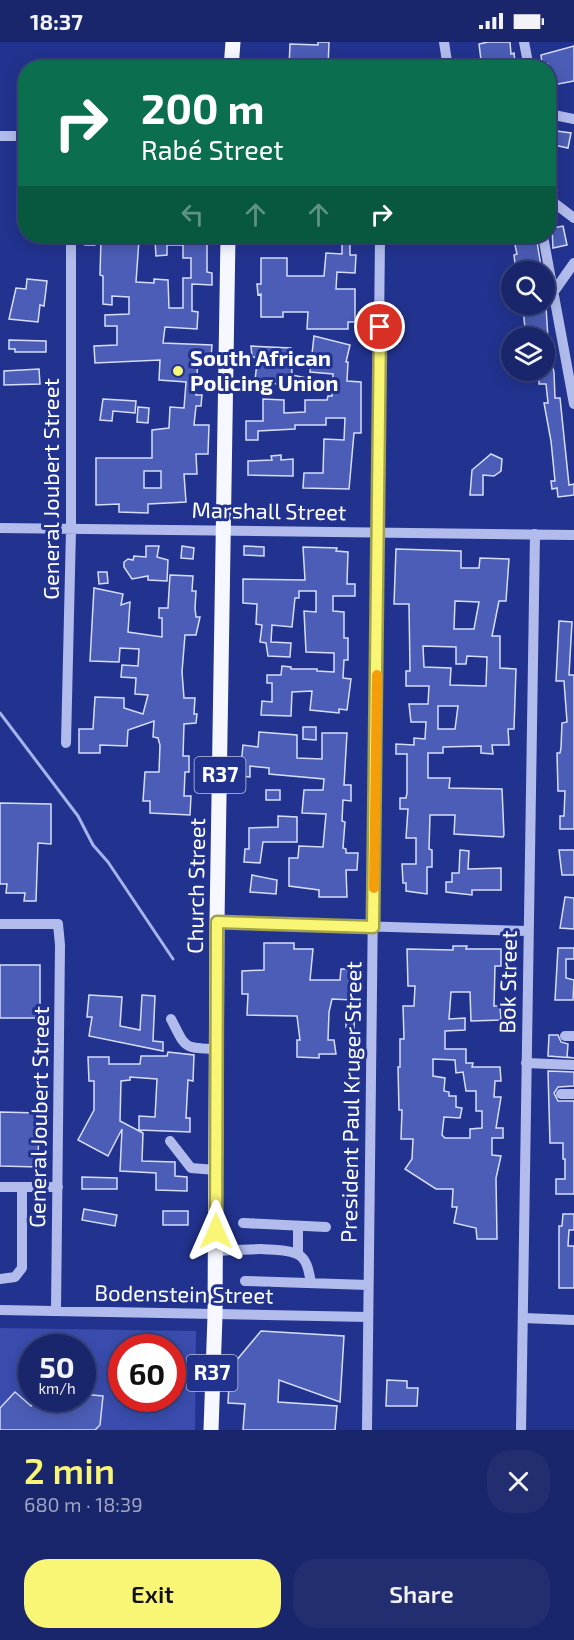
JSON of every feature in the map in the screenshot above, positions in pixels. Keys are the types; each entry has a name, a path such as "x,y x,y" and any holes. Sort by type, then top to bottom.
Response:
{"main road":[{"path":"232,60 233,42"},
{"name":"Church Street","path":"211,1430 216,1251 217,922 228,243"}],"street":[{"path":"444,42 447,60"},
{"path":"524,42 527,60"},
{"path":"556,116 574,120"},
{"path":"0,136 18,136"},
{"path":"556,204 574,218"},
{"name":"General Joubert Street","path":"66,742 71,530 71,243"},
{"name":"President Paul Kruger Street","path":"367,1430 368,1216 379,533 380,243"},
{"path":"545,243 549,261"},
{"path":"574,263 555,290 570,352 574,404"},
{"name":"Marshall Street","path":"0,528 574,535"},
{"name":"Bok Street","path":"521,1430 535,534"},
{"path":"217,922 528,932"},
{"name":"General Joubert Street","path":"0,924 58,924 56,1311"},
{"path":"171,1018 184,1044 191,1049 216,1054"},
{"path":"526,1063 574,1065"},
{"path":"561,1094 574,1094"},
{"path":"170,1141 190,1168 216,1170"},
{"path":"0,1187 58,1187"},
{"path":"0,1279 15,1277 22,1268 22,1187"},
{"path":"243,1223 326,1227"},
{"path":"297,1254 298,1226"},
{"path":"216,1251 264,1250 297,1254 308,1265 311,1283"},
{"path":"245,1281 368,1285"},
{"name":"Bodenstein Street","path":"0,1310 215,1316 368,1317"},
{"path":"523,1318 574,1320"}],"shaded area":[{"path":"0,1328 196,1331 195,1430 0,1430"}],"building":[{"path":"318,42 329,42 328,60 289,60 290,44 318,45"},
{"path":"510,42 511,54 514,53 515,60 481,60 479,44"},
{"path":"574,46 574,81 556,84 556,60 542,60 541,55"},
{"path":"556,131 571,133 568,148 556,145"},
{"path":"563,226 567,245 553,248 553,243 556,243 556,227"},
{"path":"101,243 139,243 136,282 154,283 154,279 168,280 169,308 183,308 183,278 191,278 191,258 183,258 183,245 167,245 167,255 156,256 155,243 207,243 207,272 212,273 212,285 192,284 192,311 198,312 197,329 165,327 163,343 212,345 211,358 198,358 196,395 202,395 201,406 196,406 194,425 209,425 208,454 196,454 197,474 184,474 186,502 148,504 148,513 119,512 119,504 96,505 96,458 152,458 152,430 169,428 170,407 184,408 186,382 159,380 160,360 95,363 94,346 117,345 117,326 105,326 105,315 129,314 129,297 112,296 112,305 103,304 103,276 100,275","holes":["144,471 161,471 161,488 144,488"]},
{"path":"342,243 350,243 350,255 356,255 355,273 337,272 336,289 355,289 355,322 348,322 348,329 307,329 308,312 283,312 283,317 261,317 261,294 258,295 257,284 261,284 261,258 287,258 287,276 324,276 326,253 342,254"},
{"path":"515,243 537,243 540,261 515,261 514,255 517,254"},
{"path":"27,279 47,281 44,306 40,305 38,322 9,319 16,288 26,289"},
{"path":"524,315 547,315 547,327 525,327"},
{"path":"314,336 350,345 346,362 348,362 347,381 361,382 361,433 354,433 349,489 303,488 304,473 323,473 324,439 344,440 345,418 326,418 326,425 295,425 295,429 258,431 258,440 246,440 246,421 263,421 263,399 284,400 284,413 305,412 305,400 327,400 328,396 332,396 333,374 310,372"},
{"path":"9,340 46,341 46,352 15,352 15,349 9,349"},
{"path":"251,346 291,348 292,375 307,378 304,389 255,380 257,363 255,357 252,357"},
{"path":"39,369 40,384 4,385 4,371"},
{"path":"539,381 554,381 555,398 560,398 569,485 574,484 574,495 558,497 557,488 552,489 551,481 555,481 544,403 548,403 546,384 539,384"},
{"path":"103,399 136,401 135,413 113,411 112,421 100,420"},
{"path":"138,407 149,408 148,423 137,422"},
{"path":"491,454 502,459 501,471 494,476 483,475 483,495 470,495 472,470"},
{"path":"281,455 281,460 293,459 293,476 248,475 248,461 272,460 271,456"},
{"path":"146,546 159,546 157,557 168,560 167,581 148,580 148,576 132,579 124,567 124,562 128,559 133,560 134,556 146,557"},
{"path":"182,546 194,548 193,559 181,558"},
{"path":"244,546 264,547 264,556 244,555"},
{"path":"303,547 337,548 336,551 348,552 347,584 355,584 355,596 333,596 333,611 344,612 344,638 348,638 348,660 344,660 343,678 351,679 347,710 339,709 339,713 310,710 312,691 292,692 291,716 261,715 262,701 272,702 272,683 267,683 267,675 281,675 282,666 291,667 291,669 317,669 317,671 334,672 334,653 306,652 304,611 316,612 316,591 299,591 299,598 295,598 292,627 272,625 271,642 291,643 290,657 268,656 266,643 260,642 262,625 256,624 257,604 243,603 243,579 305,580"},
{"path":"396,549 461,551 461,568 479,568 480,558 509,559 506,601 499,601 492,636 500,636 500,668 516,669 514,729 508,729 509,745 492,745 493,754 481,753 481,746 443,747 443,753 428,753 428,778 450,778 449,788 502,789 504,835 503,837 454,834 455,815 430,815 429,849 432,850 432,867 427,867 427,894 406,891 406,883 403,883 402,864 416,864 416,838 406,838 408,809 400,809 400,798 406,798 407,793 407,754 396,754 396,744 414,745 414,738 425,739 426,722 411,722 409,704 428,704 429,686 406,686 406,671 410,671 409,604 394,604","holes":["455,601 479,602 474,629 454,629","423,646 456,647 456,664 466,664 467,656 487,657 486,686 450,685 451,668 424,667","438,706 458,706 455,729 438,729"]},
{"path":"98,572 107,572 108,583 99,584"},
{"path":"170,575 193,576 192,591 196,591 196,617 200,617 196,635 185,635 182,672 184,698 195,698 194,714 197,714 196,723 184,724 183,756 189,756 189,772 185,772 184,796 191,796 190,815 150,813 150,801 143,801 145,772 159,772 160,745 158,738 153,737 154,721 128,730 127,746 100,745 100,753 79,753 79,729 93,729 95,697 124,698 124,708 143,714 148,695 135,694 136,678 121,677 122,665 138,666 139,649 120,648 119,662 90,661 94,588 123,594 121,605 130,602 128,632 162,637 162,618 159,618 159,608 168,608"},
{"path":"559,621 572,622 569,675 574,675 574,829 560,829 560,816 564,816 565,791 558,791 557,753 560,753 561,748 562,723 567,722 564,681 556,681"},
{"path":"303,727 316,727 316,740 303,739"},
{"path":"259,732 297,735 297,758 322,759 322,733 347,733 344,785 351,785 351,801 343,800 342,821 345,822 343,848 346,849 346,853 358,853 357,870 346,870 347,897 319,897 319,890 289,886 289,858 298,858 299,846 323,847 326,814 302,813 304,790 323,790 324,779 269,774 269,768 250,766 250,777 240,776 243,745 258,747"},
{"path":"266,790 280,790 280,800 266,800"},
{"path":"0,803 51,804 51,844 38,843 36,901 24,901 25,893 6,893 7,884 0,884"},
{"path":"278,816 297,817 297,842 263,842 260,863 244,862 245,849 249,849 249,828 278,827"},
{"path":"460,850 469,851 468,869 501,868 501,890 472,890 472,895 446,892 446,882 452,882 452,873 459,873"},
{"path":"559,850 574,850 574,875 562,875"},
{"path":"252,875 277,880 276,894 250,892"},
{"path":"565,897 574,898 574,929 560,928"},
{"path":"264,943 294,943 294,949 313,949 310,980 340,980 341,969 353,969 353,1000 332,999 329,1012 328,1040 334,1040 336,1054 319,1054 319,1058 297,1057 297,1040 300,1040 297,1016 247,1015 248,994 242,994 242,971 264,970"},
{"path":"453,946 467,946 466,949 501,949 501,966 495,966 494,1006 500,1006 501,1020 471,1021 470,992 451,992 449,1019 465,1018 465,1030 445,1031 445,1049 466,1049 466,1063 473,1063 472,1067 500,1067 501,1081 495,1081 494,1097 501,1097 496,1128 503,1128 503,1138 492,1138 492,1155 501,1156 496,1178 497,1239 477,1239 476,1228 454,1223 457,1207 452,1207 453,1189 436,1189 405,1169 412,1159 413,1139 401,1139 402,1110 399,1110 398,1067 400,1067 400,1039 404,1039 403,1006 414,1006 415,986 408,986 407,949 453,950","holes":["433,1059 455,1060 456,1073 463,1072 466,1091 476,1091 476,1111 482,1111 482,1128 470,1129 470,1138 445,1138 442,1135 444,1117 460,1118 462,1108 456,1107 456,1096 449,1096 449,1092 444,1091 445,1078 433,1076"]},
{"path":"558,948 574,948 574,959 566,959 566,978 574,980 573,1000 555,1000"},
{"path":"0,965 40,965 40,1018 0,1018"},
{"path":"89,995 122,997 120,1026 140,1030 142,995 155,996 153,1041 163,1042 163,1051 89,1036 92,1017 87,1017"},
{"path":"346,1008 355,1008 354,1028 346,1027"},
{"path":"549,1035 558,1035 561,1042 568,1044 567,1057 574,1058 548,1056"},
{"path":"168,1052 194,1055 193,1081 188,1080 186,1118 190,1118 190,1132 139,1130 139,1116 155,1117 157,1079 130,1077 130,1080 121,1081 120,1121 143,1133 142,1161 175,1162 175,1176 187,1177 187,1191 156,1190 156,1173 120,1171 122,1129 108,1156 78,1140 94,1110 94,1081 89,1081 88,1057 109,1057 109,1064 140,1064 141,1056 167,1056"},
{"path":"548,1071 574,1072 574,1086 558,1087 554,1093 558,1101 574,1101 574,1194 556,1194 556,1179 565,1179 565,1159 563,1159 563,1143 550,1143"},
{"path":"0,1112 39,1113 38,1167 0,1166"},
{"path":"82,1177 117,1178 117,1189 82,1189"},
{"path":"84,1209 117,1215 115,1226 82,1220"},
{"path":"163,1211 188,1211 188,1225 163,1225"},
{"path":"563,1214 574,1214 574,1230 569,1230 568,1246 574,1246 574,1288 559,1288 559,1226 562,1226"},
{"path":"261,1331 344,1336 340,1402 279,1380 278,1402 337,1406 335,1430 243,1430 245,1404 228,1403 230,1368"},
{"path":"387,1380 407,1381 407,1388 418,1388 417,1406 386,1406"},
{"path":"15,1392 18,1395 18,1412 96,1412 96,1395 103,1396 100,1425 95,1430 0,1430 0,1408"}],"waterway":[{"path":"0,713 78,816 93,845 108,862 173,959"}],"slow traffic":[{"path":"374,888 377,675"}],"place":[{"name":"South African Policing Union","path":"178,371"}],"route":[{"path":"216,1231 217,922 373,927 380,327"}]}
